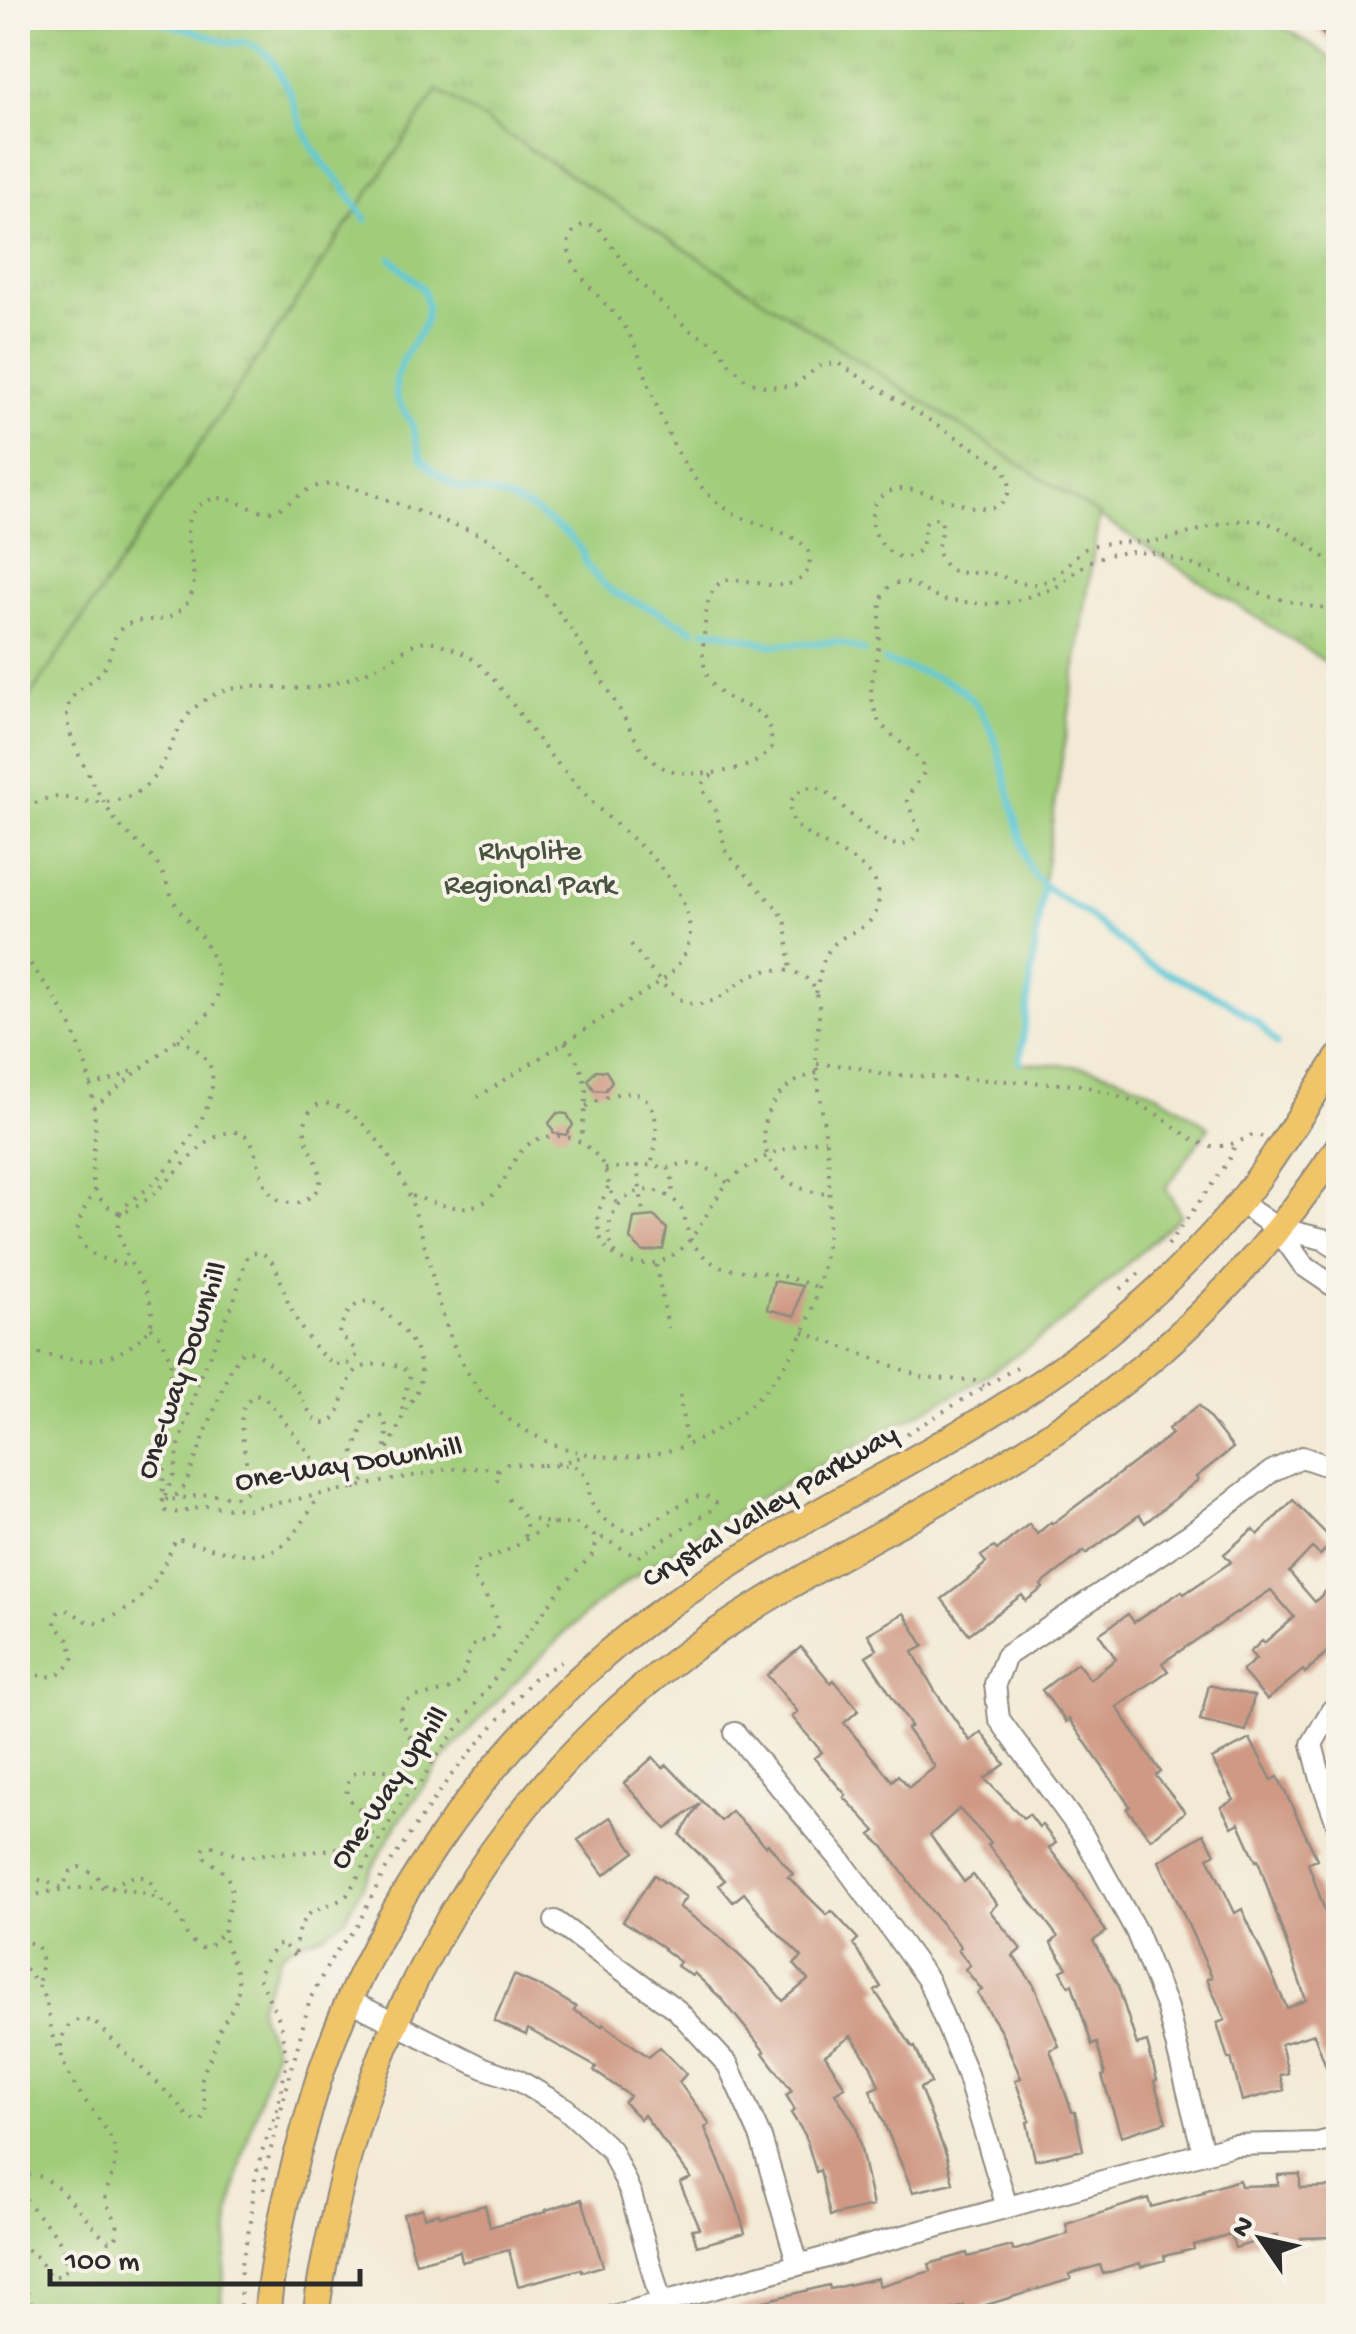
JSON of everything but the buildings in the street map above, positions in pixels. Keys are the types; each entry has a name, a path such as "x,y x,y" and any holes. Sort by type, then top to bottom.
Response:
{"main road":[{"name":"Crystal Valley Parkway","path":"266,2316 290,2183 321,2073 350,2001 404,1896 455,1819 522,1736 604,1656 650,1619 744,1556 968,1429 1047,1379 1123,1320 1195,1252 1239,1202 1338,1058"},
{"path":"316,2316 338,2194 368,2089 394,2022 447,1921 495,1848 559,1770 636,1693 679,1659 770,1598 1018,1454 1104,1397 1189,1325 1230,1284 1338,1147"}],"street":[{"path":"1239,1202 1277,1228 1304,1266 1338,1289"},
{"path":"1277,1228 1324,1238 1338,1248"},
{"path":"1203,2152 1167,2008 1136,1931 1082,1833 999,1719 996,1684 1006,1656 1193,1532 1272,1471 1302,1457 1338,1473"},
{"path":"1338,1704 1312,1744 1338,1826"},
{"path":"735,1733 840,1858 928,1980 966,2074 1007,2207"},
{"path":"555,1922 677,2010 728,2065 761,2138 798,2265"},
{"path":"350,2001 550,2098 611,2150 631,2194 661,2303"},
{"path":"613,2316 1233,2144 1318,2143 1338,2138"}],"path":[{"path":"93,1108 198,1024 218,996 216,964 202,937 176,907 157,864 118,823 104,802 69,728 67,714 83,685 106,666 112,644 122,628 166,619 192,595 195,574 187,524 192,513 209,500 225,498 262,512 275,510 324,484 344,485 472,532 503,548 553,602 649,758 659,766 671,771 716,772 760,760 772,749 773,734 762,714 728,698 713,686 705,670 708,602 718,584 729,579 787,585 802,578 810,562 808,551 801,543 736,514 693,479 664,422 636,344 573,264 568,242 582,225 597,226 636,279 689,330 717,345 746,380 780,388 795,384 818,367 838,364 1002,465 1008,477 1008,493 1000,504 988,510 909,488 884,496 876,504 872,526 883,548 893,555 903,558 920,550 926,524 936,516 943,524 937,554 945,566 955,572 995,574 1028,585 1056,577 1085,548 1099,544 1154,542 1252,521 1298,539 1338,567"},
{"path":"816,993 830,948 876,916 878,888 871,876 843,854 797,827 790,817 796,793 818,787 831,794 866,830 896,845 905,846 915,840 919,830 907,801 925,770 920,759 879,722 871,688 881,600 892,584 912,584 941,600 1012,602 1055,588 1088,562 1130,552 1191,564 1267,596 1318,608 1338,605"},
{"path":"18,816 53,797 104,802 127,797 148,783 164,763 182,722 201,702 240,686 314,689 381,665 419,642 442,645 476,662 557,762 649,855 675,889 690,926 680,964 662,981 478,1096"},
{"path":"716,772 704,783 704,795 716,810 730,859 763,892 786,924 791,971"},
{"path":"18,948 59,1002 84,1059 95,1124 94,1189 107,1207 120,1213 141,1205 181,1165 230,1131 248,1136 253,1143 268,1191 277,1199 298,1204 310,1198 320,1180 320,1168 304,1127 306,1117 319,1104 342,1109 376,1138 409,1196 450,1335 472,1379 497,1410 544,1440 586,1456 635,1458 656,1456 726,1425 776,1377 812,1310 829,1221 830,1194 817,1073 819,1006 811,983 791,971 766,970 752,974 715,1000 690,1004 679,999 630,943"},
{"path":"18,1350 93,1361 132,1346 151,1326 152,1308 118,1232 120,1213 148,1189 193,1136 212,1092 212,1069 207,1060 179,1040 171,1043"},
{"path":"564,1042 582,1068 586,1106 582,1142"},
{"path":"817,1064 853,1066 880,1074 1080,1086 1118,1096 1152,1112 1190,1140 1204,1145 1234,1146"},
{"path":"90,1085 145,1065"},
{"path":"817,1073 791,1083 773,1101 764,1125 764,1139 775,1169 791,1184 814,1193 830,1194"},
{"path":"586,1106 618,1093 628,1093 648,1103 658,1121 650,1165"},
{"path":"409,1196 458,1208 486,1201 502,1185 518,1153 528,1144 555,1136 582,1142 601,1160 608,1175 608,1187 618,1204"},
{"path":"608,1187 598,1224 609,1251 619,1260 656,1265 692,1240 728,1183 768,1154 826,1139"},
{"path":"605,1169 694,1164 713,1171 728,1183"},
{"path":"637,1165 643,1212"},
{"path":"668,1168 673,1199"},
{"path":"94,1189 78,1227 79,1238 98,1257 131,1266"},
{"path":"619,1260 609,1238 611,1216 631,1193 657,1191 673,1199 686,1217 692,1240 708,1259 723,1267 769,1273 817,1287"},
{"name":"One-way Downhill","path":"162,1501 175,1472 201,1374 233,1304 250,1253 260,1252 273,1262 287,1300 306,1334 335,1365 348,1364 356,1356 356,1350 339,1334 340,1325 355,1306 374,1303 399,1326 413,1344 420,1376 416,1394 403,1416"},
{"path":"656,1265 668,1328"},
{"name":"One-Way Downhill","path":"151,1326 165,1344 171,1362 162,1501 166,1511 178,1513 206,1506 248,1509 447,1469 499,1470 506,1464 543,1465 586,1456"},
{"path":"803,1332 922,1378 976,1382 986,1387"},
{"name":"One-way Downhill","path":"162,1501 185,1486 230,1369 242,1352 250,1351 260,1357 298,1392 318,1422 326,1423 338,1416 348,1382 358,1369 376,1364 402,1366 410,1376 403,1416"},
{"name":"One-Way Downhill","path":"162,1501 245,1492 248,1479 242,1412 249,1398 256,1394 270,1403 329,1474 338,1476 348,1468 366,1417 380,1415 386,1421 385,1452"},
{"path":"680,1394 686,1445"},
{"path":"355,1489 375,1470 403,1416"},
{"path":"508,1499 526,1518 578,1524 594,1536 596,1543 603,1538 637,1557 716,1504 705,1495 693,1497 636,1532 628,1532 600,1516 590,1499 588,1479 574,1466 543,1465"},
{"path":"497,1481 499,1470"},
{"name":"One-way Downhill","path":"18,1668 45,1677 64,1671 74,1657 68,1638 55,1625 59,1612 72,1610 84,1620 99,1623 130,1607 150,1590 176,1539 233,1553 272,1552 295,1534 318,1497"},
{"path":"524,1539 526,1518"},
{"path":"60,2051 62,2038 74,2020 94,2022 186,2114 201,2122 207,2109 202,2078 238,1989 236,1966 224,1930 231,1902 230,1882 202,1854 204,1848 210,1845 237,1856 249,1856 313,1852 368,1842 374,1828 347,1797 348,1780 362,1770 398,1770 406,1765 412,1744 399,1716 403,1705 413,1697 439,1693 458,1684 472,1647 496,1633 494,1612 476,1583 474,1566 482,1558 505,1552 537,1530 554,1524"},
{"name":"One-Way Uphill","path":"240,2316 241,2264 254,2184 287,2062 280,2021 258,1976 281,1942 296,1958 296,1932 310,1914 347,1894 404,1798 420,1782 565,1583 594,1553 596,1543"},
{"path":"62,1888 71,1870 79,1867 94,1874 108,1889"},
{"path":"108,1889 138,1876 152,1884 159,1901"},
{"path":"18,1881 35,1879 62,1888"},
{"path":"18,1901 62,1888 93,1887 138,1893 178,1914 186,1936 202,1948 209,1947 224,1930"},
{"path":"18,1944 28,1942 41,1951 38,1986"},
{"path":"18,1960 44,1998 53,2040 74,2087 87,2100 113,2145 116,2156 105,2200 118,2224 118,2232 116,2238 109,2240 101,2236 72,2200 35,2174 26,2174 20,2179 20,2187 29,2205 58,2237 66,2257 65,2271 60,2276 50,2276 38,2258 18,2243"},
{"path":"18,2273 38,2316"}],"green space":[{"path":"18,18 1270,18 1338,62 1338,670 438,91 18,714"},
{"name":"Rhyolite Regional Park","path":"438,90 1099,515 1020,1062 1100,1070 1165,1098 1209,1127 1166,1188 1181,1215 1073,1313 968,1387 761,1497 628,1581 563,1635 444,1759 397,1824 345,1918 281,1955 259,2005 275,2048 231,2209 220,2316 18,2316 18,715"}],"waterway":[{"path":"146,18 229,43 245,42 270,57 314,149 366,220"},
{"path":"391,258 423,289 427,305 425,323 396,377 396,397 412,425 421,457 458,488 494,494 531,509 568,535 581,549 586,565 614,593 694,630"},
{"path":"705,630 772,645 837,642 864,651"},
{"path":"884,661 936,677 955,686 975,703 996,742 1026,860 1034,876 1146,963 1225,1000 1258,1023 1277,1044"},
{"path":"1020,1063 1043,886"}]}
